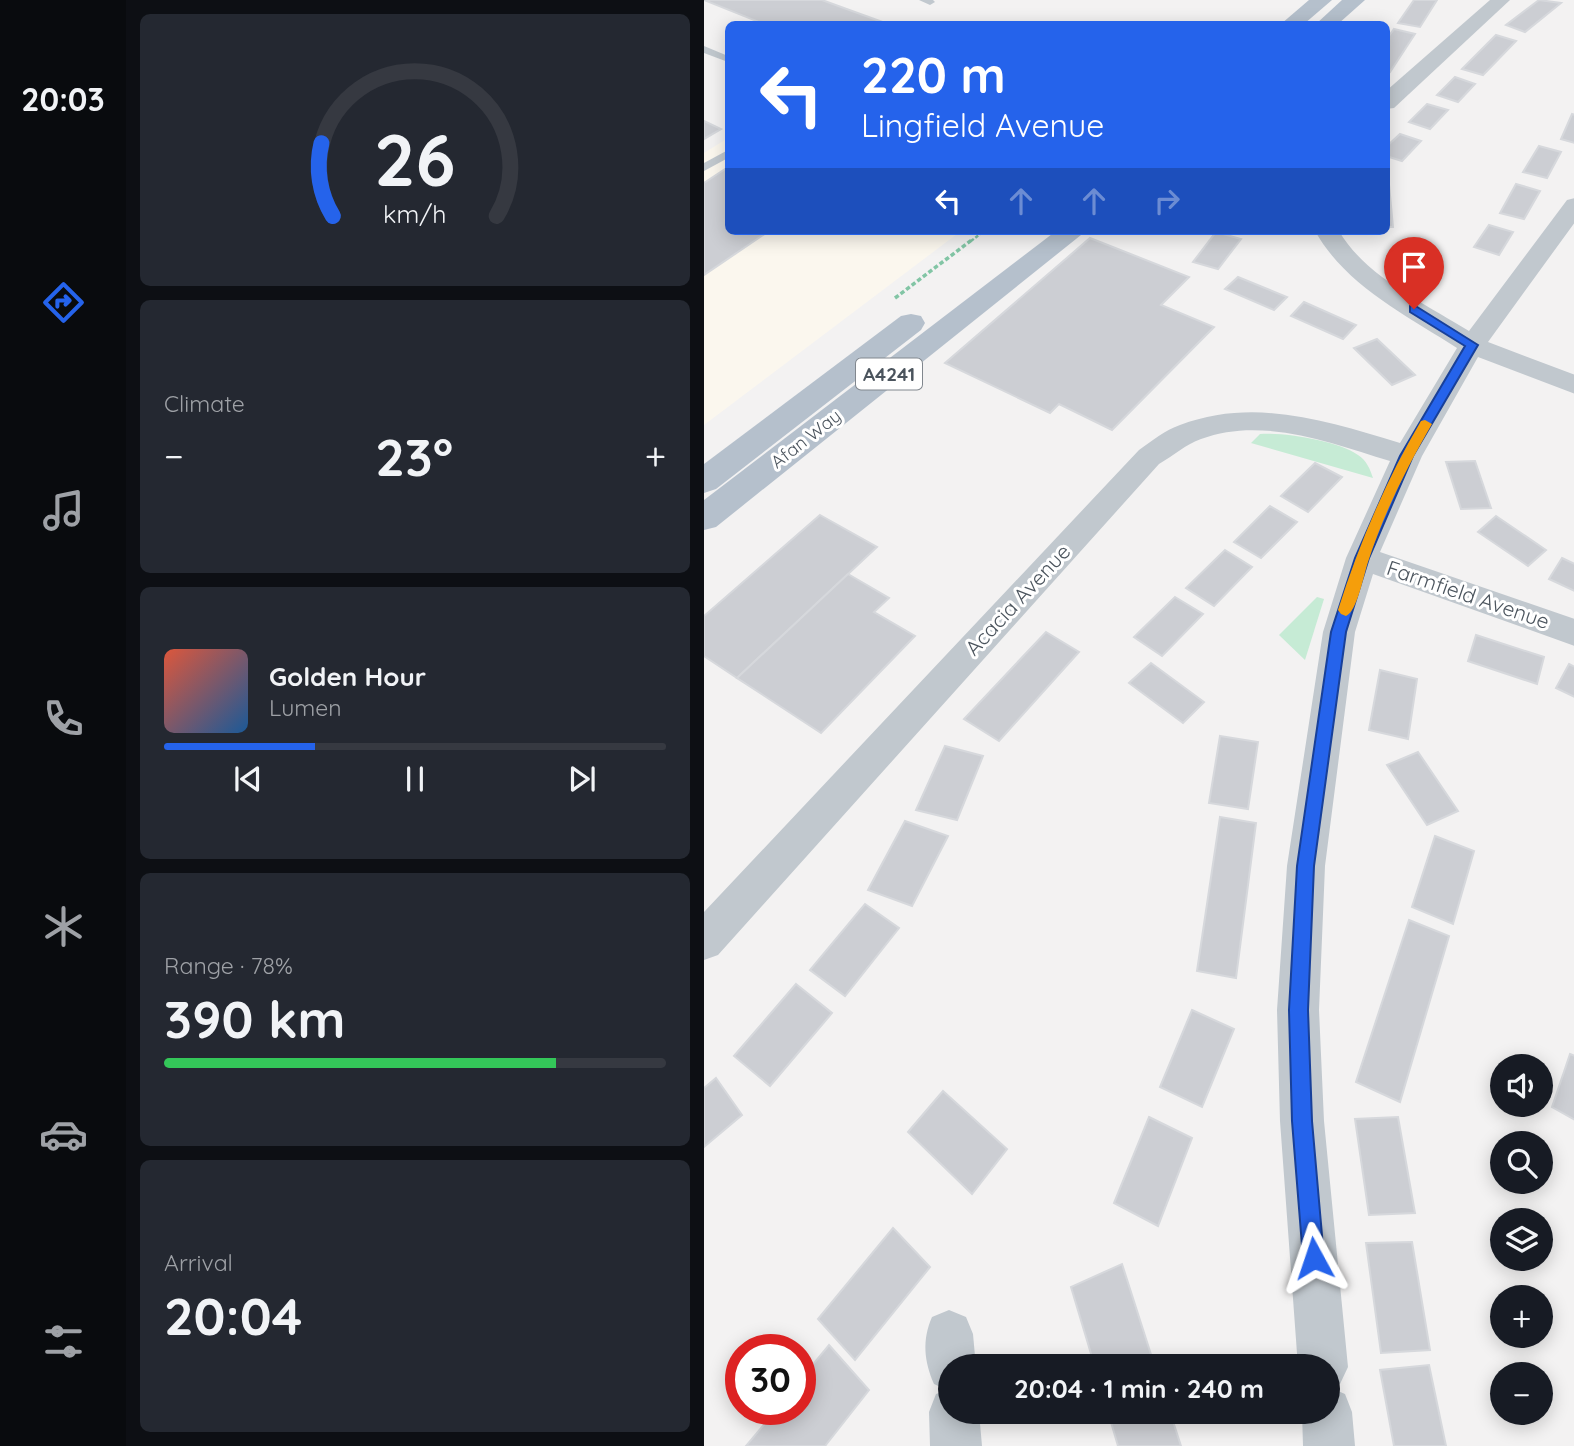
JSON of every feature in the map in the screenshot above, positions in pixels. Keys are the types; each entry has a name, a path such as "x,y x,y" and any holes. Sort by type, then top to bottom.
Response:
{"main road":[{"path":"1295,21 1322,0"},
{"path":"1330,21 1355,0"},
{"name":"Afan Way","path":"704,481 1027,235"},
{"name":"Afan Way","path":"704,518 1068,235"}],"street":[{"path":"1390,99 1501,0"},
{"path":"1322,1354 1302,1121 1298,1010 1306,866 1339,632 1362,558 1407,456 1472,345 1574,205"},
{"path":"1329,235 1338,250 1377,285 1472,345 1574,385"},
{"name":"Acacia Avenue","path":"704,942 1149,457 1189,432 1220,425 1274,421 1304,425 1407,456"},
{"name":"Farmfield Avenue","path":"1362,558 1574,633"},
{"path":"955,1424 956,1446"},
{"path":"1328,1424 1329,1446"}],"lane":[{"path":"704,49 725,58"},
{"path":"704,167 725,155"}],"shaded area":[{"path":"725,140 725,235 956,235 704,425 704,153"}],"green space":[{"path":"1260,434 1297,436 1349,450 1368,465 1373,478 1251,443"},
{"path":"1317,597 1324,599 1305,660 1279,635"}],"building":[{"path":"704,0 822,0 880,21 756,21"},
{"path":"1414,0 1437,0 1420,27 1398,23"},
{"path":"1539,0 1561,3 1525,32 1506,25"},
{"path":"1394,29 1415,34 1390,72 1390,34"},
{"path":"1496,35 1516,41 1483,75 1462,69"},
{"path":"1455,77 1475,84 1458,102 1437,95"},
{"path":"1427,104 1448,110 1430,129 1409,122"},
{"path":"1572,114 1575,115 1575,143 1561,139"},
{"path":"704,121 721,129 704,139"},
{"path":"1400,134 1421,141 1402,161 1390,157 1390,143"},
{"path":"1539,146 1561,152 1547,178 1523,172"},
{"path":"725,169 725,235 763,235 704,275 704,183"},
{"path":"1516,184 1540,191 1524,219 1500,213"},
{"path":"1390,195 1393,227 1390,227"},
{"path":"1489,225 1513,232 1499,255 1474,247"},
{"path":"1214,235 1241,239 1218,269 1193,262"},
{"path":"1090,238 1189,277 1161,305 1214,327 1112,430 1059,404 1050,413 945,363"},
{"path":"1406,247 1439,271 1420,280 1388,256"},
{"path":"1238,277 1287,297 1274,310 1225,289"},
{"path":"1304,302 1356,325 1343,339 1291,316"},
{"path":"1377,339 1415,375 1392,385 1354,348"},
{"path":"1475,461 1491,508 1461,509 1446,462"},
{"path":"1315,463 1342,477 1308,512 1281,496"},
{"path":"1270,506 1297,522 1261,558 1234,542"},
{"path":"820,515 877,547 737,678 704,656 704,616"},
{"path":"1496,516 1546,550 1528,566 1478,532"},
{"path":"1225,550 1252,567 1214,606 1186,588"},
{"path":"1562,558 1575,564 1575,591 1549,579"},
{"path":"848,574 889,598 874,612 915,636 821,733 737,678"},
{"path":"1175,597 1203,614 1162,656 1134,637"},
{"path":"1046,632 1079,652 999,741 964,719"},
{"path":"1476,635 1544,657 1537,684 1468,661"},
{"path":"1151,663 1204,702 1183,723 1129,683"},
{"path":"1569,664 1575,667 1575,697 1556,688"},
{"path":"1380,670 1417,679 1408,739 1369,730"},
{"path":"1220,736 1258,742 1248,809 1209,803"},
{"path":"945,746 983,756 957,820 916,810"},
{"path":"1418,752 1458,811 1427,825 1387,765"},
{"path":"1220,817 1256,823 1236,978 1197,971"},
{"path":"905,821 948,836 912,906 868,890"},
{"path":"1435,836 1474,851 1453,924 1412,907"},
{"path":"865,904 899,928 845,996 810,970"},
{"path":"1409,920 1449,936 1400,1102 1356,1082"},
{"path":"796,984 832,1013 770,1086 734,1056"},
{"path":"1192,1010 1234,1029 1202,1107 1160,1087"},
{"path":"1570,1054 1575,1056 1575,1120 1553,1108"},
{"path":"716,1078 742,1115 704,1147 704,1088"},
{"path":"943,1091 1007,1149 972,1194 908,1132"},
{"path":"1149,1117 1192,1138 1158,1226 1114,1203"},
{"path":"1398,1117 1415,1213 1369,1215 1355,1119"},
{"path":"893,1228 930,1267 855,1360 818,1319"},
{"path":"1412,1242 1430,1350 1381,1353 1366,1243"},
{"path":"1122,1264 1151,1354 1091,1354 1071,1287"},
{"path":"829,1345 869,1390 825,1446 746,1446 764,1425 816,1425 816,1361"},
{"path":"1429,1365 1446,1446 1394,1446 1380,1370"},
{"path":"1112,1424 1174,1424 1181,1446 1118,1446"}],"slow traffic":[{"path":"1346,610 1362,558 1407,456 1425,424"}],"route":[{"path":"1314,1258 1302,1121 1298,1010 1306,866 1339,632 1362,558 1407,456 1472,345 1414,309"}]}
